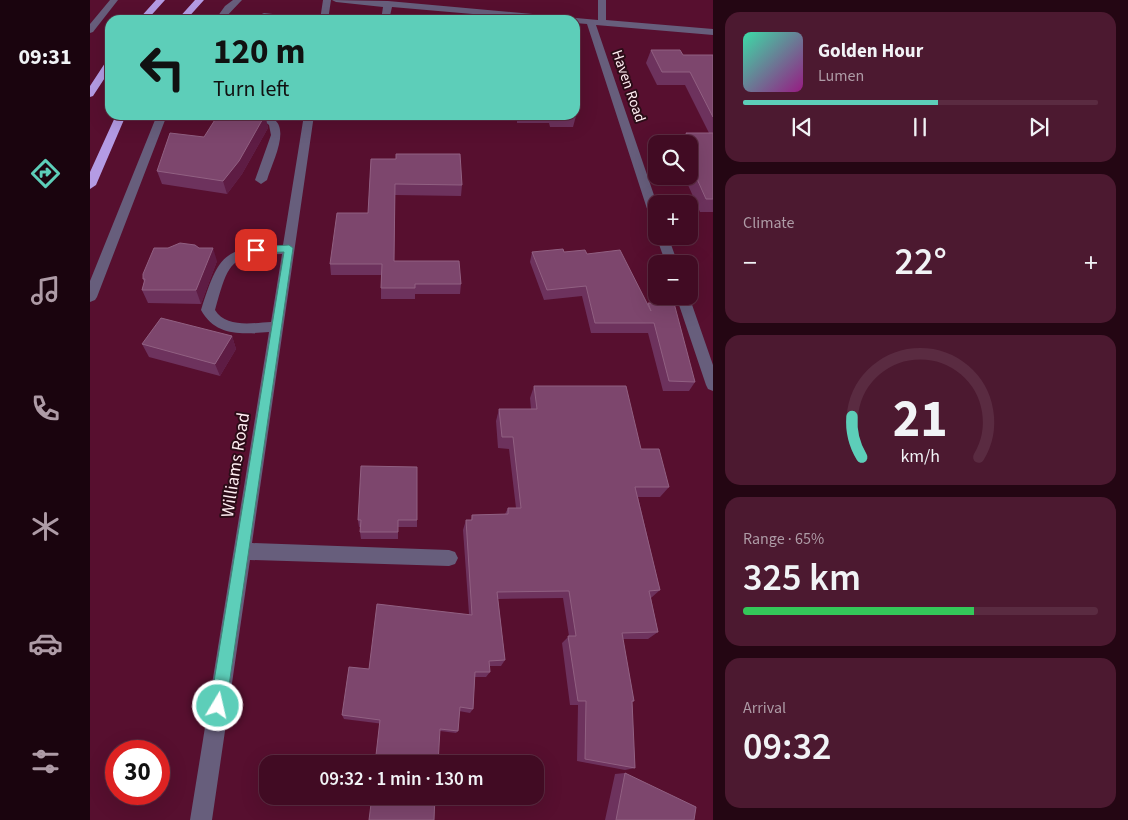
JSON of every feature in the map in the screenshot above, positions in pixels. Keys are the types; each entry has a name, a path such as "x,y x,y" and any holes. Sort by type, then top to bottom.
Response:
{"highway":[{"path":"147,15 161,0"},
{"path":"186,15 200,0"},
{"path":"90,94 105,70"},
{"path":"90,185 119,120"}],"street":[{"path":"90,30 93,21 114,0"},
{"path":"223,15 238,0"},
{"path":"325,15 327,0"},
{"path":"336,0 528,14"},
{"path":"601,3 602,22"},
{"path":"386,15 388,4"},
{"path":"445,9 445,15"},
{"path":"580,20 713,32"},
{"name":"Haven Road","path":"590,21 648,195"},
{"path":"90,297 160,120"},
{"path":"261,180 276,135 274,124 269,120"},
{"name":"Williams Road","path":"200,820 308,120"},
{"path":"277,327 230,327 215,322 208,310 223,266 231,257 244,251 289,248"},
{"path":"685,305 713,385"},
{"path":"242,551 449,558"}],"building":[{"path":"651,50 680,50 683,55 713,55 713,117 690,72 662,72"},
{"path":"215,120 262,120 239,161 223,181 157,171 170,133 204,137"},
{"path":"686,133 713,133 713,199 706,199 698,181 698,135 687,135"},
{"path":"396,154 460,154 462,185 395,184 394,261 459,261 461,284 415,284 415,288 381,288 382,264 330,264 337,213 368,213 371,159 396,159"},
{"path":"180,243 195,245 199,248 213,248 196,290 142,290 145,279 143,279 143,274 154,248 168,248"},
{"path":"563,249 564,252 585,250 587,254 620,250 651,311 649,305 675,305 695,382 669,381 654,323 595,323 586,286 547,290 532,252"},
{"path":"161,318 232,336 215,364 142,344"},
{"path":"534,386 626,386 641,449 659,449 669,487 635,487 660,590 649,591 658,632 622,633 634,701 632,701 635,768 585,759 586,701 578,701 568,636 576,636 569,591 497,592 505,660 489,661 490,672 475,672 473,709 460,707 458,731 440,729 439,755 376,755 380,720 342,715 349,667 369,669 377,604 472,615 466,520 472,520 472,515 508,514 508,508 521,508 513,437 502,437 499,409 537,409"},
{"path":"361,466 417,467 417,520 398,520 398,532 360,532 361,520 358,520"},
{"path":"625,773 696,807 694,820 616,820"},
{"path":"371,805 435,805 434,820 369,820"}],"route":[{"path":"218,706 289,248 256,250"}]}
